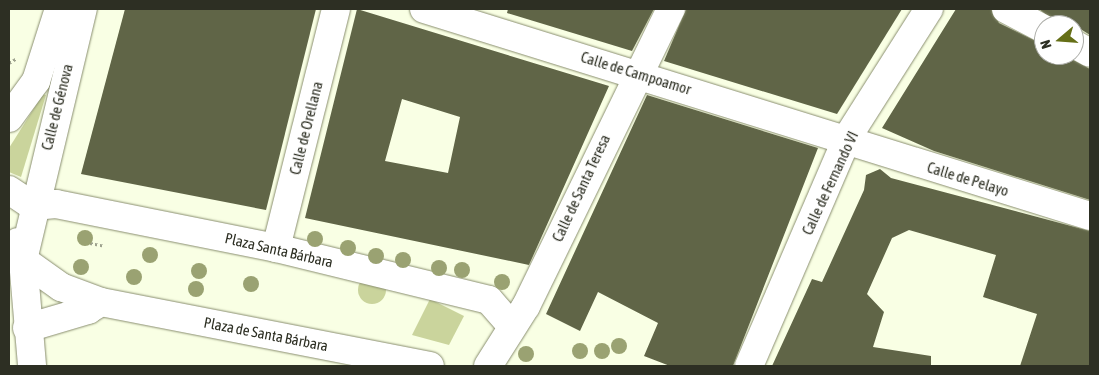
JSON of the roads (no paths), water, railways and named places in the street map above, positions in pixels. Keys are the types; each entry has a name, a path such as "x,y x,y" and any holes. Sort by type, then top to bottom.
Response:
{"street":[{"name":"Calle de Génova","path":"9,118 36,81 60,9"},
{"name":"Calle de Génova","path":"23,260 33,206 82,9"},
{"name":"Calle de Orellana","path":"276,248 336,9"},
{"name":"Calle de Campoamor","path":"424,9 847,138"},
{"name":"Calle de Santa Teresa","path":"488,366 512,326 637,73 671,9"},
{"name":"Calle de Fernando VI","path":"749,366 847,138 929,9"},
{"path":"1006,9 1034,24"},
{"name":"Calle de Pelayo","path":"847,138 1090,216"},
{"path":"9,190 33,206"},
{"name":"Plaza Santa Bárbara","path":"33,206 56,204 276,248 489,300 512,326"},
{"path":"9,232 23,260 18,332 32,366"},
{"name":"Plaza de Santa Bárbara","path":"23,260 61,287 101,302 430,366"},
{"path":"18,332 101,302"}]}
